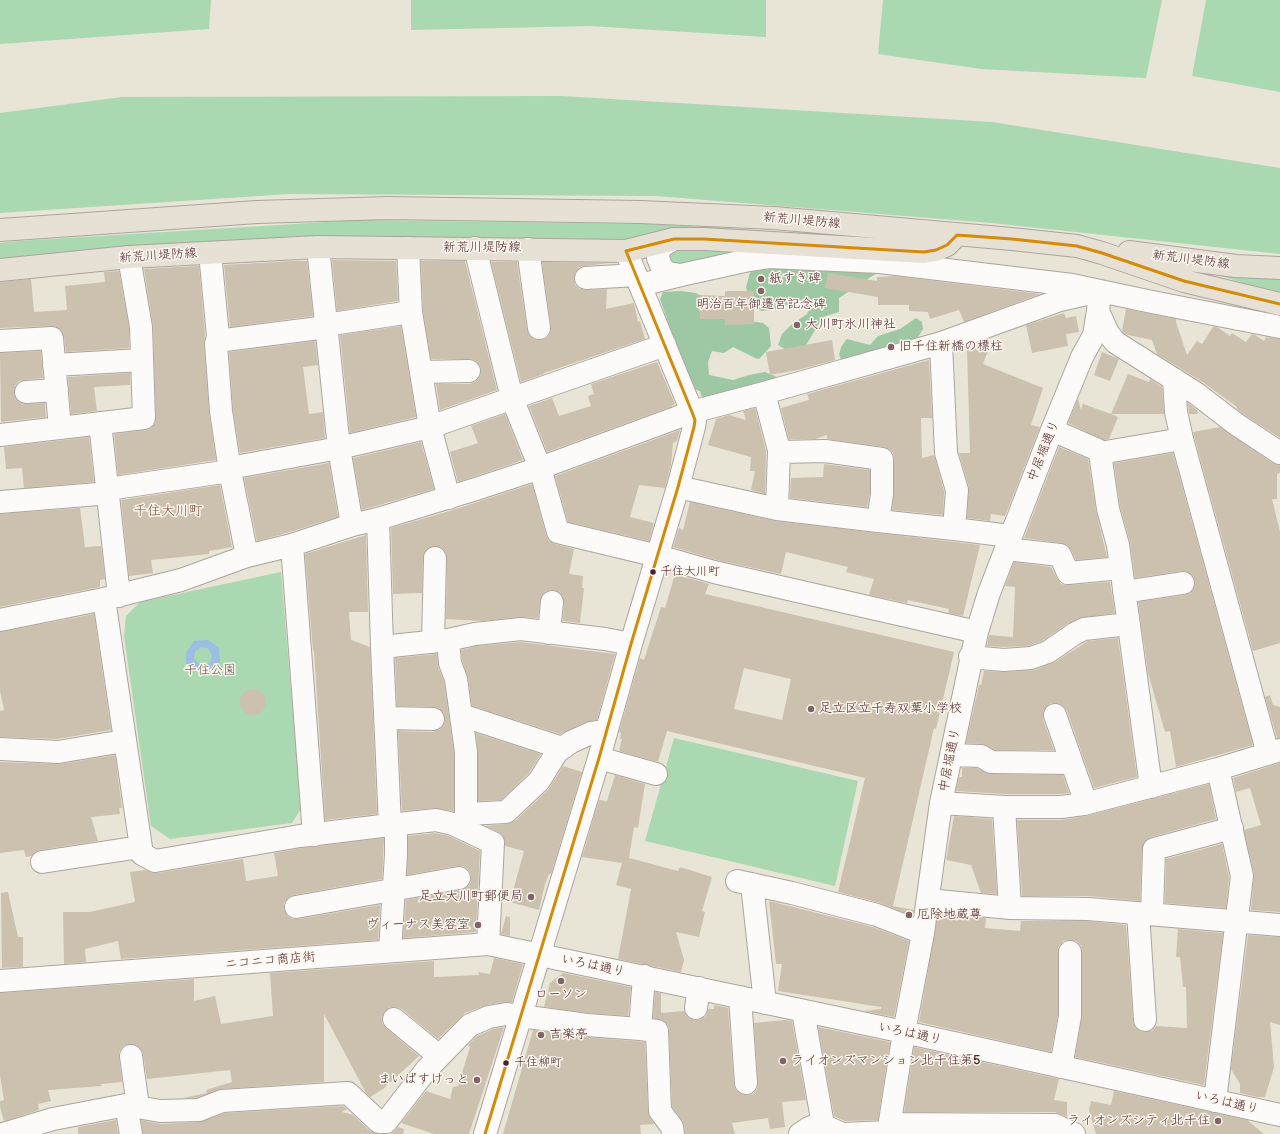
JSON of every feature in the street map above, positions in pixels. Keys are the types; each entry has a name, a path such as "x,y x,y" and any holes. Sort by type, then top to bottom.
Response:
{"main road":[{"name":"新荒川堤防線","path":"0,230 258,212 388,208 640,212 766,217 1077,246 1184,281 1280,304"},
{"name":"新荒川堤防線","path":"0,270 129,257 318,247 528,248 626,251 674,239 704,239 924,252 936,250 947,245 957,235"},
{"name":"新荒川堤防線","path":"1102,253 1123,251 1236,266 1280,268"}],"street":[{"path":"674,239 662,246 658,253 658,258 662,268 668,273 681,275"},
{"path":"318,247 339,448 352,525"},
{"path":"408,248 411,312 430,427 449,498"},
{"path":"475,248 512,398 540,468 558,532 658,556 714,572 976,632"},
{"path":"528,248 539,328"},
{"path":"485,1134 599,758 694,427 695,420 692,412 626,251"},
{"path":"210,253 222,411 230,471 247,556"},
{"path":"0,435 144,418 141,327 129,257"},
{"path":"586,278 638,280 681,275 769,257 880,262 1072,285 1099,301 1108,333 1114,342 1124,350 1197,394 1236,424 1280,453"},
{"path":"0,620 111,597 181,580 247,556 292,545 352,525 449,498 540,468 692,412 941,343 1060,300 1152,302 1280,327"},
{"name":"中居堀通り","path":"889,1130 904,1032 923,933 941,803 976,632 989,593 1052,430 1082,357 1094,335 1099,301"},
{"path":"217,341 319,328 332,324 411,312"},
{"path":"0,341 52,338 60,428"},
{"path":"941,343 946,453 957,490 954,528"},
{"path":"0,498 0,502 98,494 108,489 230,471 235,467 339,448 430,427 664,345"},
{"path":"54,365 142,360"},
{"path":"421,372 469,370"},
{"path":"941,803 1004,807 1061,807 1086,803 1218,770 1274,752 1182,439 1176,412 1174,379"},
{"path":"26,392 57,390"},
{"path":"764,393 779,452 777,509"},
{"path":"100,423 108,489 111,597 124,741 142,854 155,861 300,836 436,820 453,824 506,812 539,782 557,752 572,742 591,733 606,731"},
{"path":"1052,430 1098,450 1100,453 1108,509 1118,545 1151,787"},
{"path":"1100,453 1182,439"},
{"path":"779,452 825,451 882,459 882,494 878,521"},
{"path":"678,487 777,509 954,528 1008,543 1060,555 1068,573 1121,568"},
{"path":"378,519 382,647 396,854 390,951"},
{"path":"292,545 314,835"},
{"path":"435,558 440,641 456,679 466,752 466,822"},
{"path":"1124,592 1183,583"},
{"path":"549,633 552,602"},
{"path":"970,657 1004,660 1031,658 1048,652 1084,629 1129,624"},
{"path":"382,647 440,641 475,634 521,629 631,644"},
{"path":"461,715 562,748"},
{"path":"1055,715 1086,803"},
{"path":"386,718 433,719"},
{"path":"0,749 58,752 124,741"},
{"path":"951,755 981,756 991,762 1072,763"},
{"path":"599,758 656,774"},
{"path":"1215,1100 1238,921 1242,876 1218,770"},
{"path":"1004,807 1010,908"},
{"path":"466,822 493,844 488,944"},
{"path":"1145,1020 1145,914 1154,849 1232,828"},
{"path":"42,862 140,847"},
{"path":"296,906 459,878"},
{"path":"764,1003 744,882 792,893 877,916 923,933"},
{"path":"928,900 1010,908 1088,909 1280,925"},
{"name":"ニコニコ商店街","path":"0,981 488,944 540,954"},
{"path":"1061,1067 1070,1016 1070,952"},
{"name":"いろは通り","path":"540,954 644,976 698,998 740,997 1280,1115"},
{"path":"640,1029 644,976"},
{"path":"740,997 746,1083"},
{"path":"802,1011 823,1122 842,1134 889,1130 965,1129 1055,1124 1074,1134"},
{"path":"3,1134 55,1127 132,1106 160,1111 199,1110 222,1101 348,1093 379,1122 386,1122 427,1069 470,1025 489,1017 506,1014 587,1025 657,1031 660,1112 672,1127 673,1134"},
{"path":"394,1019 439,1056"},
{"path":"131,1056 131,1134"},
{"path":"800,1134 823,1122"}],"green space":[{"path":"0,0 211,0 209,29 0,44"},
{"path":"411,0 766,0 766,37 590,26 411,30"},
{"path":"883,0 1162,0 1146,78 981,69 878,54"},
{"path":"1206,0 1280,0 1280,92 1192,76"},
{"path":"562,96 992,122 1280,168 1280,254 992,223 656,196 289,194 0,213 0,113 122,97"},
{"path":"360,220 651,224 924,240 643,240 380,237 283,241 0,260 0,243 18,241"},
{"path":"670,248 751,248 677,267 673,266 668,257"},
{"path":"756,265 877,273 839,298 839,312 823,317 803,350 790,352 778,345 782,334 791,325 807,314 811,306 800,300 777,309 762,311 750,305 746,287 750,273"},
{"path":"1193,267 1280,274 1280,293 1271,292"},
{"path":"681,291 696,293 742,320 763,323 769,328 771,346 759,359 733,347 724,353 712,351 708,362 709,375 733,380 765,372 777,377 774,382 711,401 702,398 700,391 694,389 676,345 660,299 663,292"},
{"path":"916,318 922,322 923,329 913,345 843,363 839,355 841,347 847,339 870,345 878,336 900,329"},
{"name":"千住公園","path":"281,572 301,809 292,823 170,839 151,826 124,636 126,616 140,602"},
{"path":"674,738 858,781 835,886 645,841"}],"water":[{"path":"208,640 219,648 220,662 212,671 197,672 186,664 186,653 194,641","holes":["201,647 207,648 212,656 210,662 205,665 199,664 194,658 195,652"]}],"building":[{"path":"332,260 396,261 398,301 337,311"},
{"path":"307,261 313,316 230,327 224,265"},
{"path":"421,261 465,261 497,390 440,410 436,384 469,384 475,382 480,377 481,370 480,365 475,360 431,359 423,311"},
{"path":"491,262 517,262 527,330 529,335 534,339 540,340 547,338 551,327 542,262 609,263 579,267 575,273 575,285 580,289 586,290 607,289 606,309 634,303 638,322 640,321 645,339 521,382"},
{"path":"199,266 205,335 204,345 209,412 216,460 118,475 114,434 146,430 151,428 155,423 156,418 153,326 144,269"},
{"path":"119,271 129,328 129,348 66,352 62,331 57,327 0,328 0,282 31,279 34,312 67,310 65,286 105,282 104,272"},
{"path":"828,273 877,281 877,277 895,276 1040,294 964,322 959,310 930,319 928,312 909,311 909,305 878,305 878,297 825,288"},
{"path":"725,291 754,291 754,324 725,325 725,319 700,319 700,295 725,296"},
{"path":"1126,309 1176,319 1187,355 1197,341 1202,344 1213,327 1217,327 1230,336 1232,333 1246,342 1252,334 1264,341 1266,337 1280,339 1280,438 1243,414 1236,408 1237,407 1204,383 1157,354 1152,340 1124,333 1122,331"},
{"path":"1064,313 1066,318 1076,316 1079,332 1066,334 1068,346 1032,353 1026,325"},
{"path":"401,326 416,417 350,433 340,335"},
{"path":"832,340 835,360 798,370 770,375 766,352"},
{"path":"315,341 318,365 303,367 309,414 323,412 325,438 240,453 233,410 229,352"},
{"path":"967,348 989,348 983,364 1043,388 1031,425 1040,427 1005,516 991,514 990,521 967,518 969,487 959,453 970,453"},
{"path":"41,351 43,378 19,381 15,386 14,393 16,399 21,403 45,403 46,417 1,422 0,353"},
{"path":"1102,352 1119,359 1110,381 1094,375"},
{"path":"929,360 932,418 921,418 922,458 934,455 944,491 943,515 892,510 894,494 894,459 893,453 889,449 827,439 827,435 815,439 789,439 781,408 809,400 807,394"},
{"path":"657,362 675,404 672,405 673,406 547,452 529,406 552,398 559,416 591,406 588,396 594,394 591,384"},
{"path":"130,373 130,385 94,387 97,411 71,414 68,377"},
{"path":"1128,374 1149,382 1150,379 1162,387 1164,414 1111,414"},
{"path":"1078,399 1081,410 1083,404 1118,417 1109,439 1104,440 1068,423"},
{"path":"1188,403 1197,410 1198,414 1189,414"},
{"path":"755,408 766,451 765,494 751,490 755,471 750,471 751,457 708,445 716,419 729,415 746,420 743,411"},
{"path":"505,414 523,460 458,482 450,452 478,443 471,426"},
{"path":"1220,427 1273,463 1280,465 1280,473 1277,474 1277,499 1272,499 1280,532 1280,643 1253,651 1193,432"},
{"path":"680,430 677,441 673,443 671,464 665,488 639,485 630,517 654,523 649,541 568,522 555,476"},
{"path":"89,437 94,482 24,488 22,468 6,469 4,447"},
{"path":"421,442 434,489 362,510 353,458"},
{"path":"1059,447 1088,459 1096,511 1107,557 1076,560 1067,545 1024,538"},
{"path":"1173,453 1253,745 1176,767 1170,731 1165,732 1148,673 1138,602 1185,595 1190,593 1194,588 1195,581 1193,576 1188,572 1182,571 1135,578 1130,542 1120,506 1114,463"},
{"path":"329,463 338,517 257,541 244,478"},
{"path":"824,464 870,470 870,493 867,507 790,498 791,478 823,477"},
{"path":"532,484 549,541 574,549 569,574 583,576 582,588 584,588 580,623 563,621 563,597 560,592 553,590 546,591 542,595 538,618 520,617 482,621 446,619 447,558 446,552 442,548 436,546 429,547 425,551 423,557 422,593 393,594 391,528 453,510"},
{"path":"220,485 232,547 209,551 209,554 151,560 153,573 129,576 121,500"},
{"path":"690,502 775,521 980,545 963,616 948,613 949,609 908,600 907,603 869,595 874,579 846,572 848,567 786,552 781,574 717,560 673,547 679,528 683,530"},
{"path":"80,508 85,547 101,546 105,579 100,580 100,587 0,607 0,514"},
{"path":"366,535 368,612 349,612 351,640 370,647 377,814 325,820 314,651 305,554"},
{"path":"1014,562 1051,567 1061,584 1069,585 1110,582 1115,613 1079,618 1067,624 1042,641 1028,646 987,646 989,635 1013,637 1015,587 1005,586"},
{"path":"675,574 709,584 705,594 954,652 936,729 934,728 893,906 914,910 913,916 880,903 838,892 865,778 667,731 658,762 619,751 622,739 620,739 621,733 619,732 640,658 644,660 661,607 665,608","holes":["744,668 791,679 782,720 734,709"]},
{"path":"94,614 111,730 57,739 0,737 0,711 4,710 0,691 0,632"},
{"path":"1118,638 1137,777 1094,788 1067,711 1058,703 1051,703 1046,707 1043,713 1043,719 1054,750 995,750 982,744 966,743 979,685 981,685 984,671 1005,672 1035,670 1055,662 1088,641"},
{"path":"521,642 615,654 597,720 586,722 560,734 472,706 468,677 462,660 461,650 477,646"},
{"path":"437,654 438,667 444,682 454,753 454,811 435,808 402,811 398,731 433,732 439,730 444,725 445,719 444,713 439,708 397,706 395,658"},
{"path":"253,689 262,693 266,702 262,711 253,715 244,711 240,702 244,693"},
{"path":"1270,695 1273,705 1280,707 1280,738 1277,738 1265,697"},
{"path":"476,733 541,754 529,773 501,800 478,801 478,752"},
{"path":"115,755 122,808 119,808 120,814 91,817 98,841 40,850 35,852 32,856 26,857 24,850 0,853 0,762 60,764"},
{"path":"1280,763 1280,912 1251,910 1254,874 1244,830 1261,825 1250,788 1236,792 1233,778"},
{"path":"563,766 582,772 551,874 549,874 545,884 539,910 510,902 524,851 505,846 503,836 485,826 507,824 515,821 548,790"},
{"path":"962,768 977,768 991,774 1063,775 1069,793 1004,794 956,791 959,777 962,777"},
{"path":"615,775 645,784 638,828 634,827 629,858 678,871 680,867 712,877 702,911 705,912 699,937 676,932 684,960 681,972 618,959 631,889 616,885 622,863 582,857 599,800 607,801"},
{"path":"1209,784 1216,819 1151,837 1144,842 1142,849 1140,901 1088,896 1022,896 1017,820 1061,820 1086,816"},
{"path":"954,816 992,819 997,894 981,893 971,865 946,860"},
{"path":"435,833 449,836 480,851 476,932 403,938 406,900 461,890 467,887 471,882 469,870 463,866 407,875 408,836"},
{"path":"384,838 382,879 294,895 288,898 284,903 284,909 287,915 292,919 380,905 378,940 121,959 118,941 85,949 86,962 64,964 63,912 90,912 135,902 130,872 145,870 157,873 243,859 246,881 278,876 274,853"},
{"path":"1222,844 1229,877 1226,908 1165,903 1166,859"},
{"path":"8,892 18,937 23,937 23,967 2,968 1,893"},
{"path":"769,901 873,927 909,941 894,1017 864,1011 881,1009 881,1007 778,991 782,964 776,964"},
{"path":"938,914 986,918 985,928 1020,931 1021,921 1087,921 1126,925 1133,1021 1135,1027 1140,1031 1145,1032 1152,1031 1156,1026 1187,1028 1186,987 1183,987 1180,957 1176,957 1178,929 1223,933 1204,1085 1075,1057 1082,1016 1082,952 1081,945 1076,941 1063,941 1059,946 1058,1015 1051,1052 919,1022"},
{"path":"506,916 510,917 510,936 501,934"},
{"path":"1248,935 1280,937 1280,1025 1270,1022 1274,1067 1265,1097 1257,1097 1240,1093 1240,1084 1231,1069"},
{"path":"494,958 523,964 512,1002 487,1005 465,1013 438,1039 402,1009 390,1007 385,1011 382,1017 382,1024 419,1056 383,1089 370,1097 366,1093 324,1014 324,1082 221,1089 196,1098 183,1098 207,1093 206,1090 232,1082 230,1070 147,1079 141,1049 136,1045 130,1044 123,1046 119,1052 122,1082 101,1084 102,1086 48,1090 51,1101 38,1104 39,1110 4,1121 0,1107 0,1101 4,1100 0,1075 0,993 194,979 194,1001 215,996 221,1024 273,1016 270,973 434,961 434,977 479,975 478,972 490,974"},
{"path":"563,973 631,987 628,1016 588,1013 544,1007 550,983"},
{"path":"655,992 661,993 661,1013 684,1011 688,1018 700,1020 706,1016 708,1009 714,1009 714,1005 728,1008 734,1084 736,1090 741,1094 753,1094 757,1089 758,1083 754,1023 785,1020 792,1021 806,1100 782,1102 785,1127 770,1129 768,1118 732,1123 735,1134 685,1134 682,1120 672,1107 668,1025 664,1021 653,1018"},
{"path":"504,1027 469,1134 434,1134 401,1123 426,1091 450,1099 453,1087 458,1086 470,1047 468,1045 477,1036 493,1029"},
{"path":"818,1027 890,1042 878,1120 845,1121 834,1116"},
{"path":"533,1030 585,1037 645,1042 648,1111 654,1124 640,1125 641,1134 503,1134"},
{"path":"914,1047 1059,1079 1054,1100 1067,1102 1067,1117 1055,1112 904,1112"},
{"path":"1114,1091 1247,1120 1264,1134 1096,1134 1089,1110 1091,1101 1111,1105"},
{"path":"343,1106 347,1109 342,1112 353,1115 370,1131 377,1134 143,1134 141,1120 160,1124 199,1122 225,1113"},
{"path":"116,1120 118,1134 78,1134 78,1127"},
{"path":"398,1127 404,1129 403,1134 388,1134 392,1133"}],"transit line":[{"path":"626,251 674,239 704,239 924,252 936,250 947,245 957,235 1012,239 1077,246 1184,281 1280,304"},
{"path":"485,1134 599,758 694,427 695,420 692,412 626,251"}],"place":[{"name":"紙すき碑","path":"761,279"},
{"name":"明治百年御遷宮記念碑","path":"761,291"},
{"name":"大川町氷川神社","path":"797,325"},
{"name":"旧千住新橋の標柱","path":"891,347"},
{"name":"千住大川町","path":"653,572"},
{"name":"足立区立千寿双葉小学校","path":"811,709"},
{"name":"足立大川町郵便局","path":"531,897"},
{"name":"厄除地蔵尊","path":"909,915"},
{"name":"ヴィーナス美容室","path":"478,925"},
{"name":"ローソン","path":"561,981"},
{"name":"吉楽亭","path":"541,1035"},
{"name":"ライオンズマンション北千住第5","path":"783,1061"},
{"name":"千住柳町","path":"506,1063"},
{"name":"まいばすけっと","path":"477,1080"},
{"name":"ライオンズシティ北千住","path":"1218,1121"}],"district":[{"name":"千住大川町","path":"168,511"}]}
